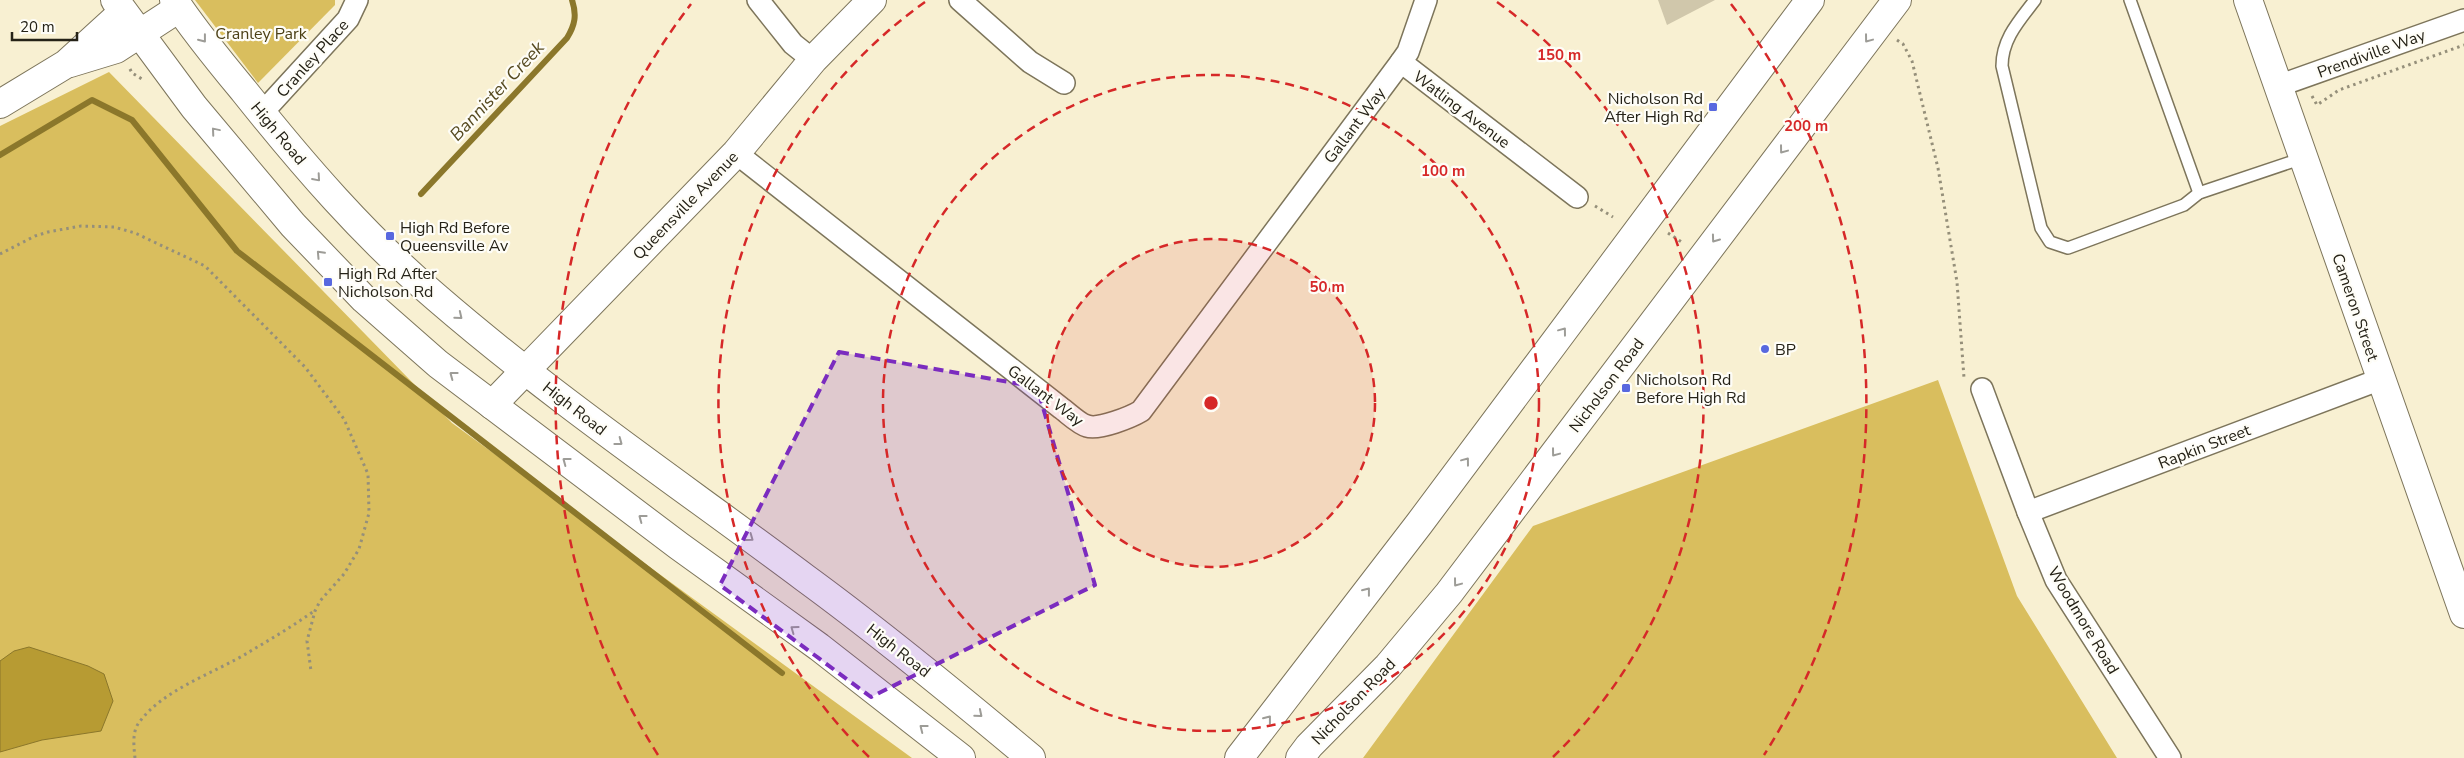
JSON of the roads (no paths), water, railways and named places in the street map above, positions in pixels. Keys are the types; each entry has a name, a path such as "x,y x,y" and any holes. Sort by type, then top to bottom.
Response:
{"main road":[{"name":"Queensville Avenue","path":"492,405 736,153 812,60 872,0"},
{"path":"1239,758 1425,516 1810,0"},
{"name":"Nicholson Road","path":"1300,758 1309,746 1388,666 1432,614 1897,0"},
{"name":"Cameron Street","path":"2248,0 2464,614"},
{"name":"High Road","path":"176,4 262,113 320,182 369,235 436,298 618,442 853,614 970,706 1031,758"},
{"path":"0,104 66,64 116,49 140,34 176,4"},
{"path":"66,64 119,6 194,107 293,225 326,261 438,364 702,562 819,647 961,758"}],"street":[{"name":"Cranley Place","path":"262,113 348,20 357,0"},
{"path":"758,0 793,44 812,60"},
{"path":"960,0 1030,62 1064,84"},
{"name":"Watling Avenue","path":"1426,0 1408,52 1401,62 1577,197"},
{"name":"Prendiville Way","path":"2278,86 2464,20"},
{"name":"Gallant Way","path":"736,153 1061,408 1088,426 1100,425 1130,417 1141,411 1401,62"},
{"name":"Rapkin Street","path":"2028,512 2381,379"},
{"name":"Woodmore Road","path":"1982,389 2028,512 2056,580 2170,758"}],"lane":[{"path":"2035,0 2007,37 2002,52 2002,66 2041,228 2050,242 2068,248 2184,205 2200,193 2305,158"},
{"path":"2130,0 2200,193"}],"waterway":[{"name":"Bannister Creek","path":"421,194 567,38 574,20 572,0"},
{"path":"0,155 92,100 132,120 237,251 782,673"}],"place":[{"name":"Nicholson Rd After High Rd","path":"1713,107"},
{"name":"High Rd Before Queensville Av","path":"390,236"},
{"name":"High Rd After Nicholson Rd","path":"328,282"},
{"name":"BP","path":"1765,349"},
{"name":"Nicholson Rd Before High Rd","path":"1626,388"}],"park label":[{"name":"Cranley Park","path":"261,33"}]}
